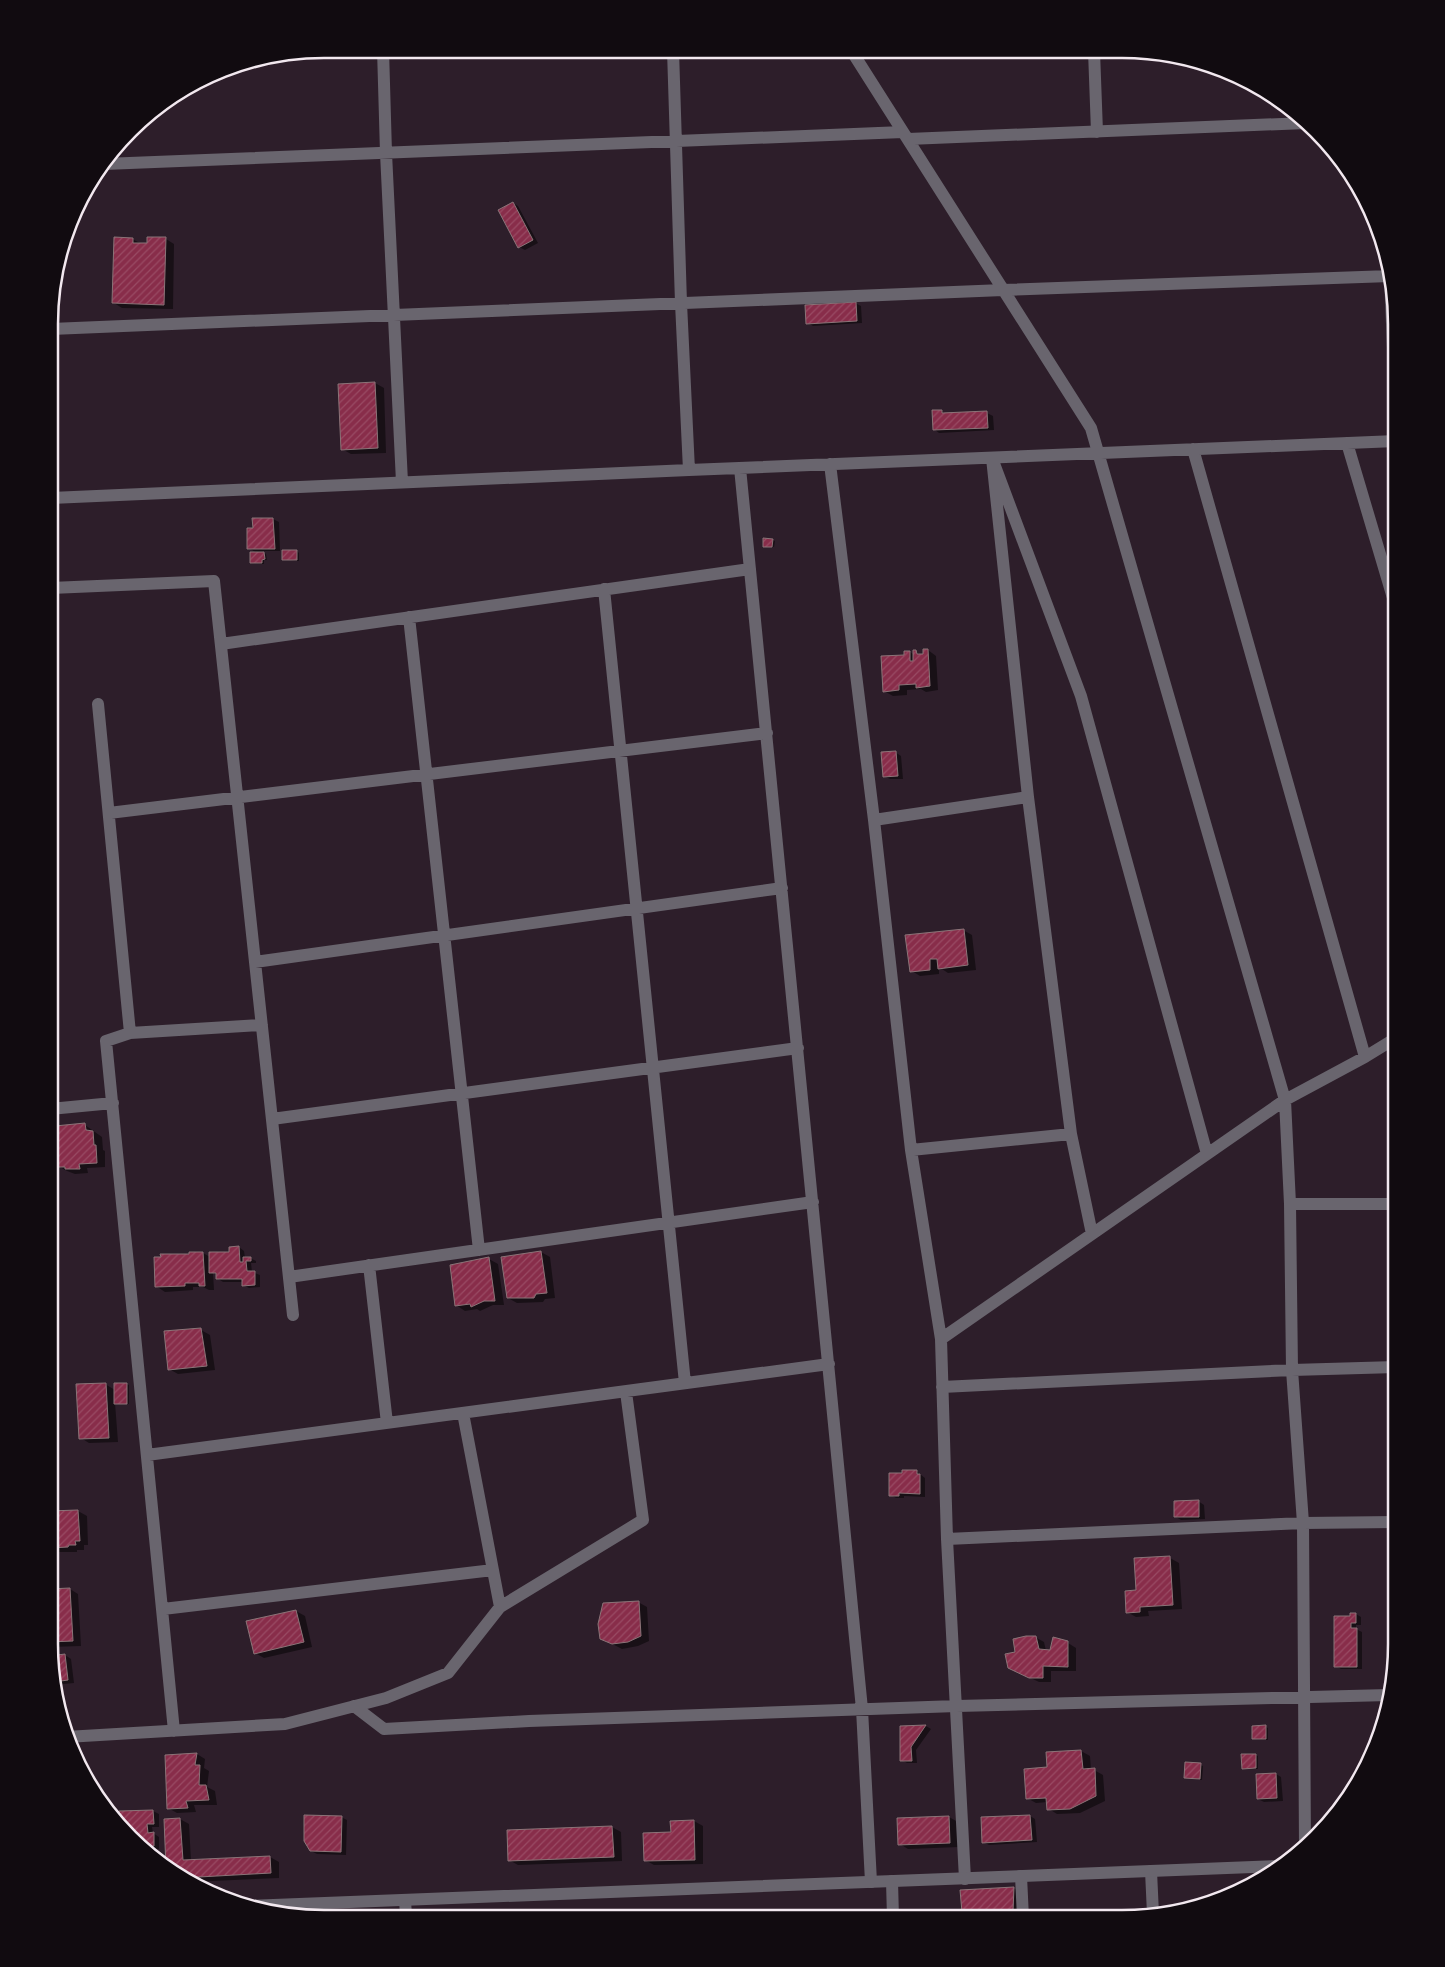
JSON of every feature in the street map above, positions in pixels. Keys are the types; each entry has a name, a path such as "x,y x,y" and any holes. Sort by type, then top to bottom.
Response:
{"street":[{"path":"383,58 402,482"},
{"path":"672,58 677,141 681,303 690,470"},
{"path":"856,58 1091,428 1284,1100 1290,1204 1292,1370 1303,1523 1306,1836"},
{"path":"1094,58 1097,132"},
{"path":"111,164 677,141 1097,132 1296,123"},
{"path":"58,329 1383,276"},
{"path":"58,498 830,464 1388,442"},
{"path":"1347,444 1388,581"},
{"path":"1194,450 1365,1057"},
{"path":"992,458 1028,797 1071,1134 1092,1234"},
{"path":"992,458 1080,696 1207,1154"},
{"path":"830,464 874,820 911,1150 941,1338 948,1539 965,1879"},
{"path":"740,468 862,1709 871,1882"},
{"path":"221,644 750,568"},
{"path":"58,588 214,581 293,1315"},
{"path":"604,589 685,1384"},
{"path":"409,617 479,1250"},
{"path":"98,704 130,1033"},
{"path":"109,814 767,733"},
{"path":"874,820 1028,797"},
{"path":"255,962 782,888"},
{"path":"174,1731 106,1041 130,1033 262,1025"},
{"path":"941,1338 1284,1100 1388,1043"},
{"path":"272,1119 798,1048"},
{"path":"58,1108 113,1103"},
{"path":"911,1150 1071,1134"},
{"path":"289,1277 813,1202"},
{"path":"1290,1204 1388,1204"},
{"path":"369,1265 387,1423"},
{"path":"147,1455 829,1364"},
{"path":"942,1387 1388,1367"},
{"path":"75,1737 285,1724 386,1698 448,1673 500,1607 643,1520 626,1392"},
{"path":"463,1413 500,1607"},
{"path":"948,1539 1303,1523 1388,1522"},
{"path":"163,1609 493,1570"},
{"path":"354,1706 384,1729 529,1721 862,1709 1382,1695"},
{"path":"277,1905 1267,1866"},
{"path":"1151,1871 1153,1907"},
{"path":"1021,1876 1023,1910"},
{"path":"892,1881 893,1910"},
{"path":"406,1900 406,1910"}],"building":[{"path":"513,202 533,240 518,248 498,210"},
{"path":"114,237 133,238 133,243 147,243 147,237 166,237 164,305 112,303"},
{"path":"856,302 857,321 806,324 805,305"},
{"path":"375,382 378,448 341,450 338,384"},
{"path":"932,410 942,410 942,413 987,411 988,428 933,430"},
{"path":"252,518 273,518 275,549 247,549 247,528 253,528"},
{"path":"763,538 773,539 772,547 763,547"},
{"path":"282,550 297,550 297,560 282,560"},
{"path":"250,552 264,552 265,559 262,560 262,563 250,563"},
{"path":"923,649 928,649 930,686 916,688 916,684 899,685 899,690 883,692 881,656 904,655 904,651 910,651 910,661 913,661 913,650 916,650 917,654 923,654"},
{"path":"896,751 898,776 883,777 881,752"},
{"path":"964,929 968,965 938,969 937,959 930,959 930,970 910,972 905,935"},
{"path":"85,1123 86,1130 93,1131 97,1163 79,1164 80,1169 58,1167 58,1126"},
{"path":"239,1246 240,1262 243,1262 243,1257 251,1257 251,1261 246,1261 247,1271 255,1271 255,1285 242,1286 242,1279 216,1279 216,1273 209,1273 209,1252 229,1252 229,1247"},
{"path":"541,1251 547,1293 536,1294 534,1298 507,1298 501,1257"},
{"path":"189,1252 203,1252 205,1286 199,1286 199,1283 185,1283 185,1286 155,1287 154,1257 161,1257 160,1254 189,1254"},
{"path":"489,1257 495,1301 484,1301 471,1307 470,1304 455,1306 450,1265"},
{"path":"201,1328 207,1366 168,1370 164,1331"},
{"path":"106,1383 109,1438 79,1439 76,1384"},
{"path":"114,1383 127,1383 127,1404 114,1404"},
{"path":"902,1470 917,1470 917,1474 920,1474 920,1494 899,1493 899,1496 889,1496 889,1473 902,1473"},
{"path":"1199,1500 1199,1517 1174,1517 1174,1501"},
{"path":"78,1510 80,1541 75,1541 76,1545 58,1548 58,1511"},
{"path":"1170,1556 1173,1605 1140,1607 1140,1612 1126,1613 1125,1591 1136,1590 1134,1558"},
{"path":"70,1588 73,1641 58,1642 58,1589"},
{"path":"639,1601 641,1636 628,1642 612,1644 600,1639 598,1624 603,1603"},
{"path":"296,1610 304,1642 254,1654 246,1621"},
{"path":"1350,1613 1356,1613 1356,1623 1351,1623 1351,1628 1357,1628 1357,1667 1334,1667 1334,1616 1350,1616"},
{"path":"1036,1636 1039,1649 1050,1650 1053,1637 1068,1641 1068,1667 1043,1666 1043,1678 1029,1678 1008,1668 1005,1654 1015,1652 1013,1639"},
{"path":"65,1654 68,1680 61,1681 58,1655"},
{"path":"926,1725 911,1747 912,1761 900,1761 900,1726"},
{"path":"1266,1725 1266,1739 1252,1739 1252,1726"},
{"path":"1081,1750 1083,1769 1095,1768 1096,1796 1070,1809 1047,1810 1046,1798 1026,1799 1024,1769 1047,1767 1046,1752"},
{"path":"197,1753 195,1765 200,1765 199,1785 206,1785 209,1800 186,1801 188,1808 167,1809 165,1755"},
{"path":"1241,1754 1256,1754 1256,1768 1242,1769"},
{"path":"1185,1762 1201,1763 1200,1779 1184,1778"},
{"path":"1276,1773 1277,1798 1257,1799 1256,1774"},
{"path":"153,1810 154,1824 147,1824 148,1833 154,1832 154,1846 152,1846 135,1832 119,1811"},
{"path":"304,1815 342,1816 341,1852 310,1851 304,1841"},
{"path":"1030,1815 1032,1840 982,1843 981,1817"},
{"path":"949,1816 950,1843 898,1845 897,1818"},
{"path":"180,1818 183,1860 270,1856 271,1873 196,1877 190,1874 166,1858 164,1819"},
{"path":"694,1820 695,1860 644,1861 643,1833 671,1832 670,1821"},
{"path":"612,1826 614,1857 508,1861 507,1830"},
{"path":"1014,1887 1013,1910 962,1910 960,1890"}]}
